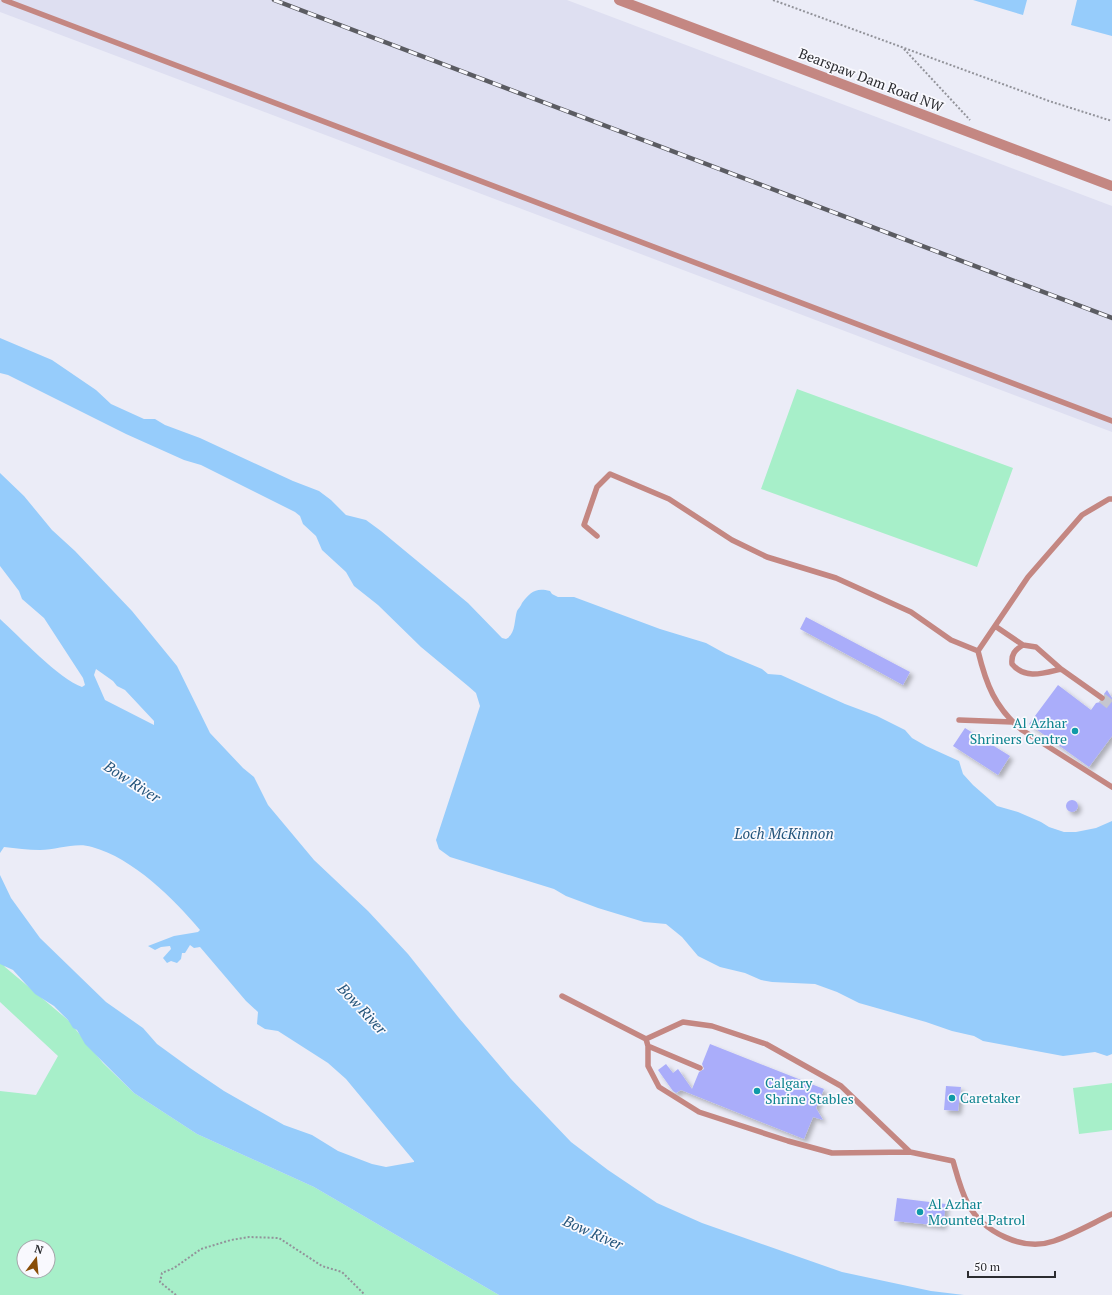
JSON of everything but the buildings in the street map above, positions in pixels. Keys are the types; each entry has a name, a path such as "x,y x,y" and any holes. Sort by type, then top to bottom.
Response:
{"street":[{"name":"Bearspaw Dam Road NW","path":"619,0 1112,186"}],"lane":[{"path":"4,0 1112,421"},
{"path":"597,536 584,525 597,487 610,474 669,499 732,540 767,557 836,578 911,612 951,640 978,651"},
{"path":"1112,499 1109,499 1082,515 1028,576 978,651 985,680 997,703 1012,722 1022,730 1112,787"},
{"path":"995,626 1023,645 1029,645 1041,650 1061,669 1102,698"},
{"path":"1023,645 1013,652 1012,658 1012,664 1020,672 1034,674 1061,669"},
{"path":"959,720 1012,722"},
{"path":"562,996 646,1039 648,1046 648,1066 660,1087 699,1112 788,1141 832,1153 910,1152 953,1161 968,1205 978,1218 992,1230 1009,1239 1034,1244 1053,1242 1112,1214"},
{"path":"646,1039 682,1022 712,1026 766,1044 841,1086 910,1152"},
{"path":"648,1046 700,1068"}],"path":[{"path":"773,0 1049,101 1112,121"},
{"path":"903,48 972,122"},
{"path":"176,1295 160,1282 162,1273 174,1268 201,1249 231,1240 249,1237 279,1238 322,1266 342,1272 365,1295"}],"shaded area":[{"path":"0,0 567,0 1112,206 1112,432 0,12"}],"green space":[{"path":"797,389 1013,468 977,567 761,489"},
{"path":"0,959 5,967 68,1020 103,1063 134,1093 197,1134 314,1187 499,1295 0,1295 0,1091 36,1095 58,1056 0,1002"},
{"path":"1112,1083 1112,1130 1079,1134 1073,1088"}],"water":[{"path":"973,0 1027,0 1023,15"},
{"path":"1077,0 1112,0 1112,36 1071,25"},
{"name":"Loch McKinnon","path":"0,338 52,360 96,390 111,404 144,419 155,419 165,425 200,438 293,481 319,491 331,500 346,515 366,520 381,531 468,603 502,638 506,639 512,634 517,611 525,599 534,591 545,590 550,591 558,597 574,597 660,629 706,643 726,654 762,669 768,674 781,675 845,704 877,716 905,730 912,738 926,746 959,761 963,774 997,806 1018,812 1049,827 1064,832 1076,832 1096,828 1112,821 1112,1054 1107,1056 1095,1052 1063,1056 983,1041 974,1036 952,1031 859,1003 837,992 815,984 761,980 745,973 720,967 698,956 682,937 666,924 644,922 598,908 566,896 554,889 450,857 439,849 436,840 480,706 476,693 421,647 378,605 354,586 346,572 322,550 316,536 303,524 300,516 295,512 201,465 184,460 126,434 8,375 0,373"},
{"name":"Bow River","path":"0,473 24,496 52,530 75,551 132,611 177,666 210,733 243,768 254,777 268,805 314,860 368,911 408,954 459,1018 511,1079 571,1142 608,1170 657,1203 702,1223 842,1272 931,1291 964,1295 499,1295 314,1187 197,1134 134,1093 85,1044 77,1030 73,1028 68,1020 54,1006 35,994 13,970 0,964 0,875 11,898 40,938 106,1002 143,1028 157,1044 190,1068 224,1091 284,1125 312,1135 338,1151 372,1164 386,1167 414,1162 346,1079 328,1063 278,1031 265,1029 257,1024 258,1012 246,1001 200,947 194,948 190,945 185,953 182,953 181,959 177,963 171,961 167,963 163,958 171,949 170,946 161,947 155,950 148,946 174,936 198,932 200,930 190,918 152,881 123,860 92,847 80,845 40,850 4,847 0,853 0,619 62,676 82,687 85,685 83,678 44,618 22,599 19,591 0,566","holes":["96,669 113,681 117,686 125,690 154,721 154,725 105,700 94,675"]}],"tunnel":[{"path":"1102,698 1112,706"}],"railway":[{"path":"274,0 1112,318"}],"place":[{"name":"Al Azhar Shriners Centre","path":"1075,731"},
{"name":"Calgary Shrine Stables","path":"757,1091"},
{"name":"Caretaker","path":"952,1098"},
{"name":"Al Azhar Mounted Patrol","path":"920,1212"}]}
